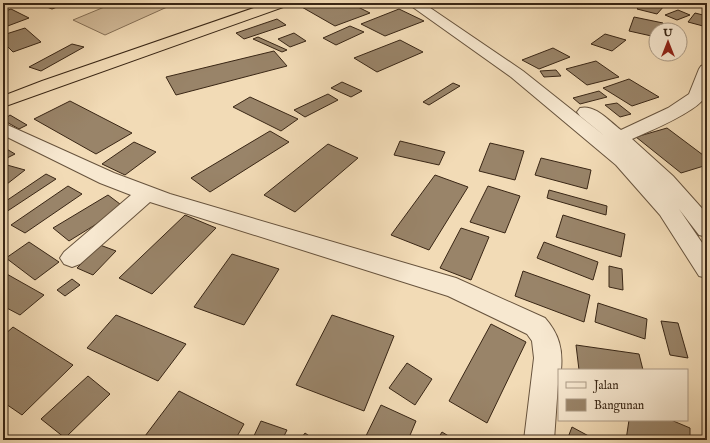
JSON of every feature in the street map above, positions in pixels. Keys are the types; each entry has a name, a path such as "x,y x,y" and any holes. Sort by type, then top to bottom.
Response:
{"highway":[{"path":"3,102 48,84 281,3"}],"street":[{"path":"414,3 517,74 623,161 668,210 707,269"},
{"path":"429,3 533,72 621,138 651,166 692,210 707,229"},
{"path":"604,144 621,138 674,112 696,97 707,70"},
{"path":"3,128 107,178 147,193 456,288 536,326 545,337 548,358 539,440"},
{"path":"72,258 147,193"}],"shaded area":[{"path":"114,3 176,3 105,35 73,20"}],"building":[{"path":"37,3 67,3 52,9"},
{"path":"309,3 350,3 370,13 335,26 300,6"},
{"path":"642,3 658,3 665,5 657,14 637,9"},
{"path":"11,9 29,18 5,27 3,26 3,12"},
{"path":"399,9 424,21 385,36 361,24"},
{"path":"678,10 690,15 677,20 665,15"},
{"path":"695,13 707,16 707,20 703,26 688,22"},
{"path":"634,17 658,22 648,22 648,35 629,31"},
{"path":"277,19 286,25 244,39 236,33"},
{"path":"350,26 364,32 336,45 323,38"},
{"path":"25,28 41,42 13,52 3,42 3,35"},
{"path":"294,33 306,41 290,47 278,39"},
{"path":"605,34 626,40 612,51 591,44"},
{"path":"258,37 287,50 282,52 253,39"},
{"path":"400,40 423,52 377,72 354,58"},
{"path":"72,44 84,47 41,71 29,67"},
{"path":"553,48 570,57 539,69 522,60"},
{"path":"274,51 287,66 176,95 166,77"},
{"path":"596,61 619,77 587,85 566,69"},
{"path":"556,70 561,76 544,77 540,71"},
{"path":"629,79 659,97 632,106 603,88"},
{"path":"342,82 362,91 351,97 331,88"},
{"path":"453,83 460,86 429,105 423,102"},
{"path":"599,91 607,97 580,104 573,98"},
{"path":"328,94 338,100 305,117 294,110"},
{"path":"250,97 298,119 281,131 233,107"},
{"path":"70,101 132,133 96,154 34,119"},
{"path":"617,103 631,114 620,117 605,105"},
{"path":"10,115 27,125 19,129 3,120"},
{"path":"667,128 707,158 707,165 681,173 636,137"},
{"path":"270,131 289,142 210,192 191,178"},
{"path":"400,141 445,152 439,165 394,155"},
{"path":"134,142 156,152 125,175 102,164"},
{"path":"490,143 524,151 515,180 479,171"},
{"path":"328,144 358,158 295,212 264,195"},
{"path":"5,148 15,154 3,160 3,149"},
{"path":"541,158 591,170 587,189 535,175"},
{"path":"7,165 25,170 7,184 3,183 3,168"},
{"path":"46,174 56,179 3,214 3,203"},
{"path":"435,175 468,187 429,250 391,235"},
{"path":"68,186 82,194 25,233 11,225"},
{"path":"488,186 520,196 505,233 470,222"},
{"path":"549,190 607,206 606,215 547,198"},
{"path":"108,195 124,207 69,241 53,228"},
{"path":"185,215 216,228 152,294 119,278"},
{"path":"563,215 625,234 621,257 556,237"},
{"path":"461,228 489,237 471,280 440,268"},
{"path":"29,242 59,262 35,280 6,258"},
{"path":"544,242 598,262 593,280 537,258"},
{"path":"100,245 116,251 93,275 77,268"},
{"path":"232,254 279,269 244,325 194,307"},
{"path":"609,266 622,269 623,290 609,287"},
{"path":"523,271 590,295 584,322 515,296"},
{"path":"5,273 44,295 20,315 3,306 3,275"},
{"path":"72,279 80,285 65,296 57,290"},
{"path":"598,303 647,319 645,339 595,322"},
{"path":"116,315 186,344 158,381 87,348"},
{"path":"332,315 394,336 364,411 296,385"},
{"path":"661,321 678,323 688,358 670,355"},
{"path":"491,324 526,342 487,423 449,401"},
{"path":"13,327 73,365 22,415 3,402 3,336"},
{"path":"576,345 639,354 643,369 579,369"},
{"path":"407,363 432,379 415,405 389,388"},
{"path":"88,376 110,394 65,438 41,419"},
{"path":"179,391 244,424 235,440 142,440"},
{"path":"381,405 416,421 408,440 364,440"},
{"path":"261,421 287,430 282,440 252,440"},
{"path":"629,421 673,421 690,428 690,440 626,440"},
{"path":"572,427 596,440 567,440"},
{"path":"442,432 455,440 437,440"},
{"path":"305,433 315,440 300,440"}]}
